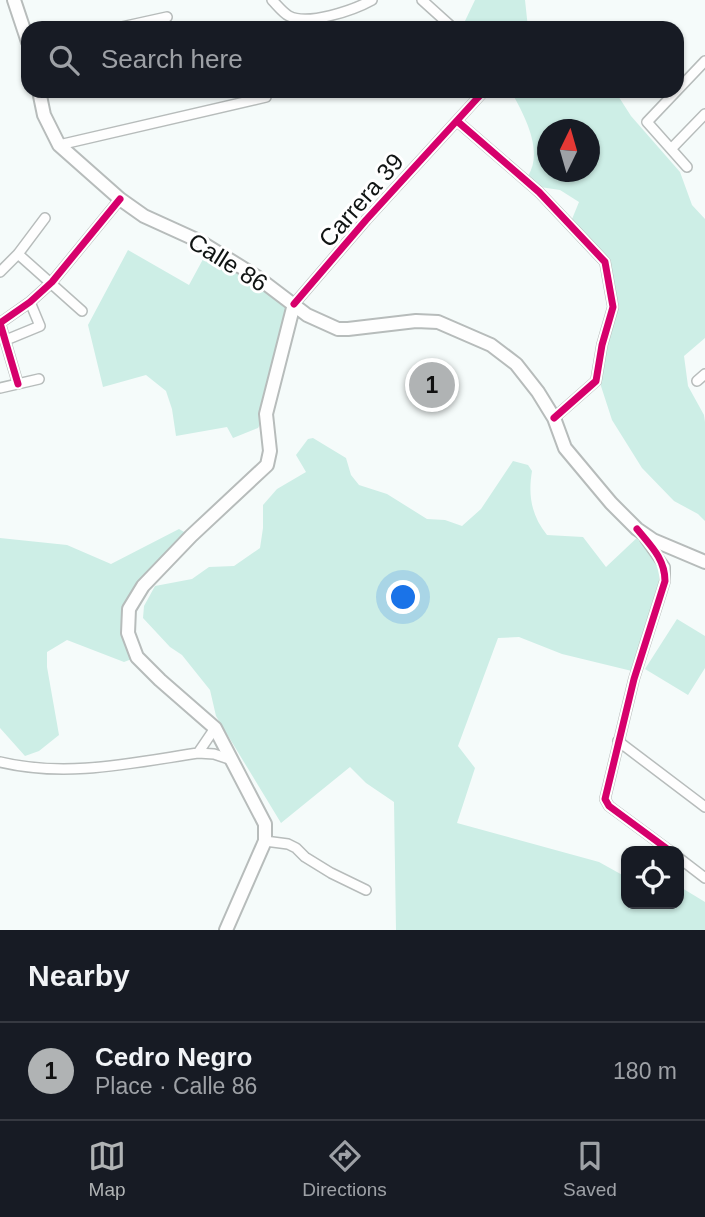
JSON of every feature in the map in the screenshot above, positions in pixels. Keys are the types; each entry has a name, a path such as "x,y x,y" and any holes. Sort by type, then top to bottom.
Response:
{"main road":[{"path":"14,0 21,21"},
{"name":"Calle 86","path":"40,98 44,115 59,145 120,199 144,216 199,241 257,277 307,315 338,329 416,321 438,322 491,345 516,364 554,418 565,447 611,503 637,529 668,548 705,562"},
{"name":"Carrera 39","path":"265,841 265,824 215,728 137,657 128,633 129,609 143,586 191,536 267,465 270,451 266,414 294,304"},
{"path":"226,930 243,897 265,841"}],"street":[{"path":"272,0 289,16 309,20 361,6 372,0"},
{"path":"422,0 445,21"},
{"path":"149,21 167,17"},
{"path":"684,85 704,64"},
{"path":"59,145 262,98"},
{"name":"Carrera 39","path":"294,304 366,220 478,98"},
{"path":"671,98 648,122 687,167"},
{"path":"672,148 705,114"},
{"path":"457,121 539,192 605,262 613,307 602,345 597,381 554,418"},
{"path":"18,384 0,323 52,282 120,199"},
{"path":"2,268 18,254 46,218"},
{"path":"18,254 82,311"},
{"path":"6,340 40,326 30,302"},
{"path":"697,381 705,374"},
{"path":"0,388 39,379"},
{"path":"637,529 665,567 665,581 634,679 605,799 609,806 663,846"},
{"path":"198,753 215,728"},
{"path":"618,741 705,807"},
{"path":"0,762 25,768 68,771 198,753 222,756 234,761"},
{"path":"265,841 288,844 331,873 366,890"},
{"path":"684,862 705,878"}],"green space":[{"path":"475,0 525,0 527,21 465,21"},
{"path":"514,98 619,98 631,116 680,172 692,205 705,219 705,338 684,356 688,386 705,422 705,521 674,501 642,468 612,420 600,383 602,345 613,307 610,264 570,224 579,202 560,190 540,187 528,176 534,155 530,133"},
{"path":"128,250 189,285 208,250 293,306 266,414 258,428 233,438 227,427 176,436 166,391 146,375 103,387 88,325"},
{"path":"313,438 346,458 351,475 359,485 387,494 427,519 445,520 462,526 481,509 513,461 528,465 532,471 532,504 537,520 547,535 583,537 606,567 641,534 665,572 636,672 562,654 519,637 498,638 458,746 475,768 457,823 599,862 621,874 621,909 684,909 684,889 705,902 705,930 396,930 394,802 366,783 350,767 281,823 216,716 210,690 182,655 170,647 143,618 144,606 155,586 192,579 209,567 234,566 260,548 263,505 277,489 306,472 296,455 308,439"},
{"path":"179,529 191,536 133,603 128,633 137,657 124,662 67,640 47,652 47,667 59,735 39,751 25,756 0,728 0,538 67,545 111,564"},
{"path":"677,619 705,636 705,668 688,695 645,669"}],"cycle path":[{"path":"294,304 366,220 478,98"},
{"path":"457,121 539,192 605,262 613,307 602,345 596,381 554,418"},
{"path":"18,384 0,323 52,282 120,199"},
{"path":"637,529 660,559 665,581 634,679 605,799 609,806 663,846"}],"place":[{"name":"Cedro Negro","path":"432,385"}]}
